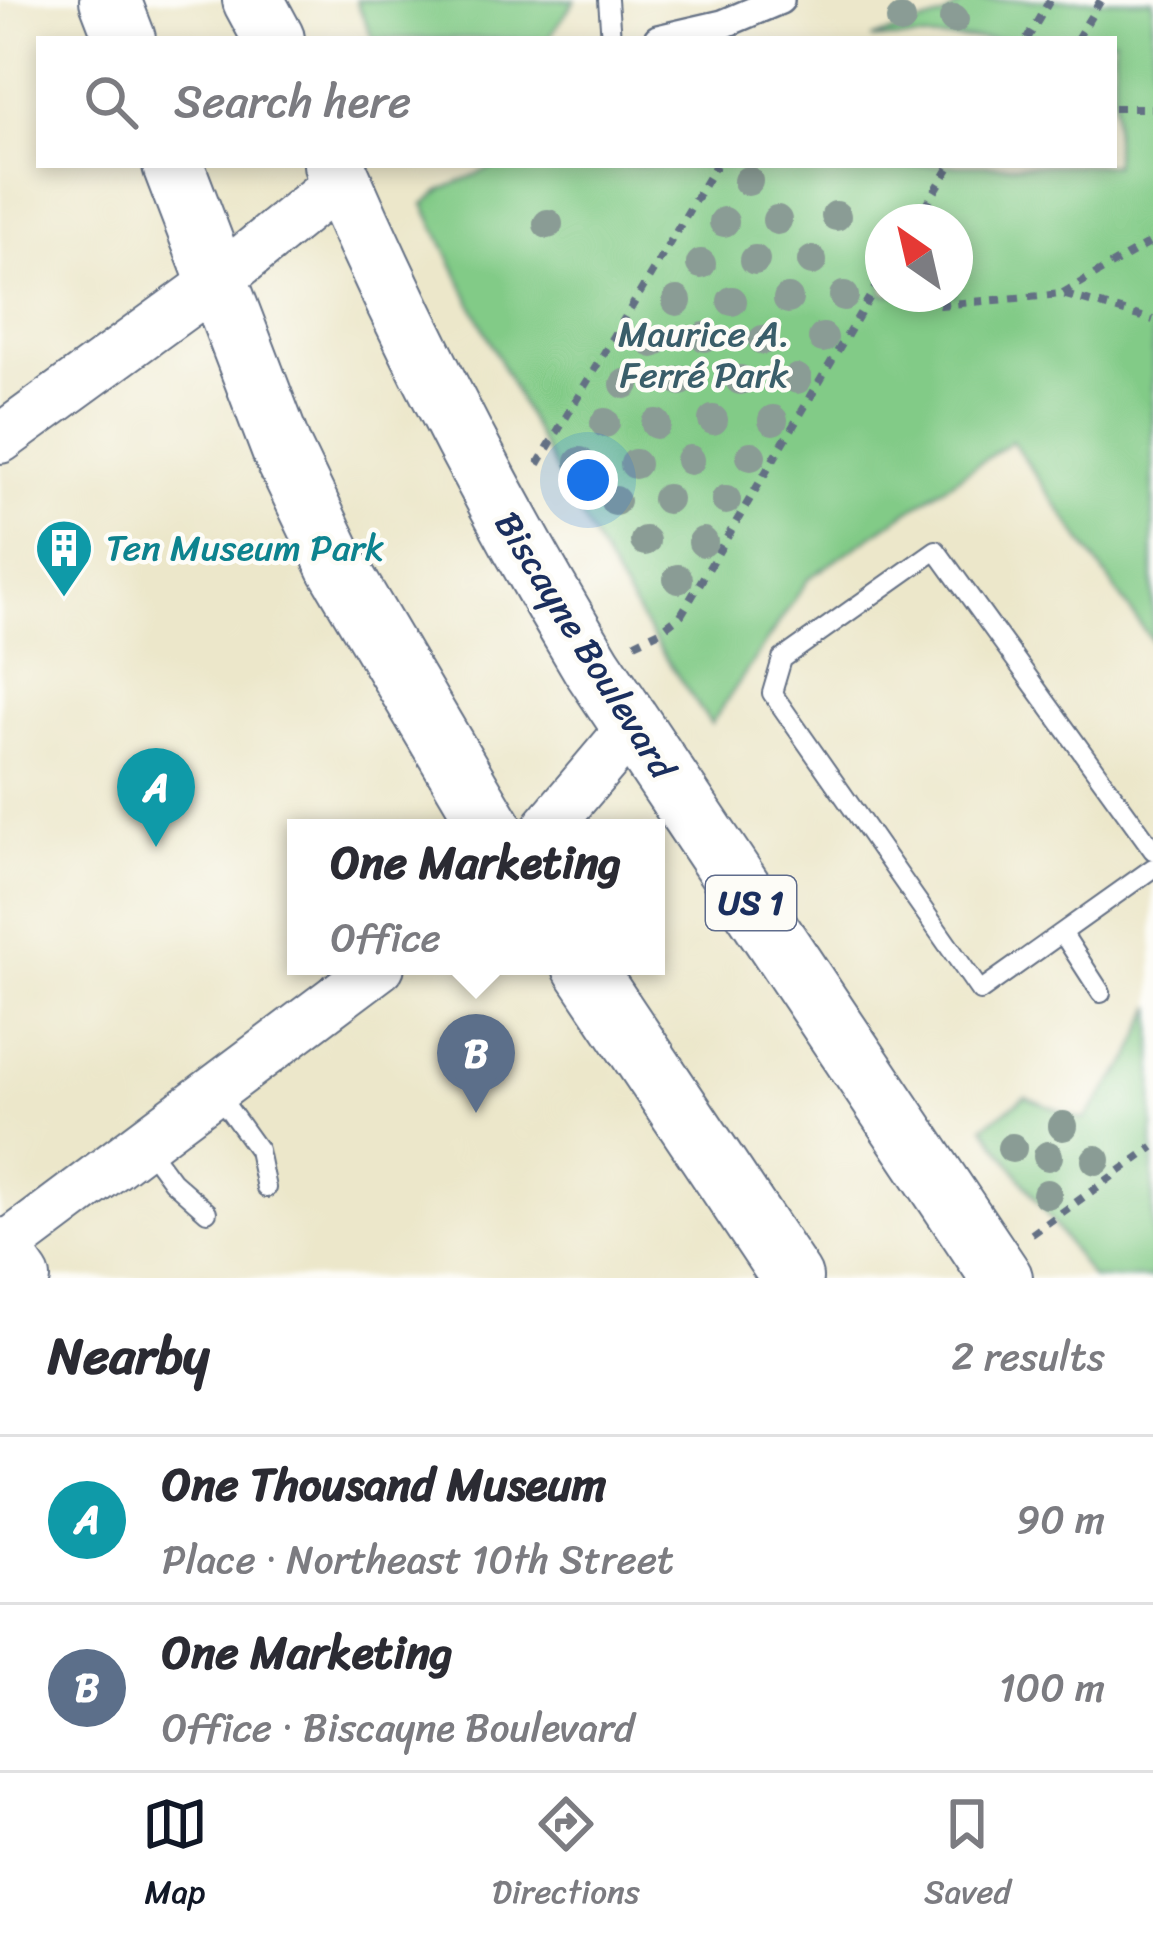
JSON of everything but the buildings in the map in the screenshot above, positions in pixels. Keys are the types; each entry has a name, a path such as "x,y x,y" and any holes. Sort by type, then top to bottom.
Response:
{"main road":[{"path":"110,0 123,36"},
{"path":"253,0 272,36"},
{"path":"174,168 282,450 338,567 487,819"},
{"name":"Biscayne Boulevard","path":"337,172 509,525 592,666 1017,1257"},
{"path":"589,975 792,1278"}],"street":[{"path":"672,36 723,25 780,0"},
{"path":"0,439 220,279 337,172"},
{"path":"555,819 633,725"},
{"path":"6,1256 144,1143 368,975"}],"lane":[{"path":"608,0 610,36"},
{"path":"1153,850 936,550 782,659 772,693 980,992 1153,868"},
{"path":"1063,934 1101,993"},
{"path":"215,1090 259,1150 266,1188"},
{"path":"144,1143 172,1181 208,1212"}],"path":[{"path":"1029,36 1050,0"},
{"path":"1079,36 1101,0"},
{"path":"1117,108 1153,108"},
{"path":"538,464 714,168"},
{"path":"927,204 949,168"},
{"path":"1062,294 1153,241"},
{"path":"973,302 1062,294 1153,320"},
{"path":"634,644 681,615 865,310"},
{"path":"1017,1257 1153,1147"}],"green space":[{"path":"356,0 575,0 550,36 372,36"},
{"name":"Maurice A. Ferré Park","path":"966,0 1153,0 1153,643 1012,441 809,578 711,724 591,536 424,204 443,189 491,168 1117,168 1117,36 881,36 944,17"},
{"path":"1153,1006 1153,1278 1092,1278 984,1126 1025,1097 1084,1120 1131,1058"}],"place":[{"name":"Ten Museum Park","path":"64,599"},
{"name":"One Thousand Museum","path":"156,847"},
{"name":"One Marketing","path":"476,1113"}]}
